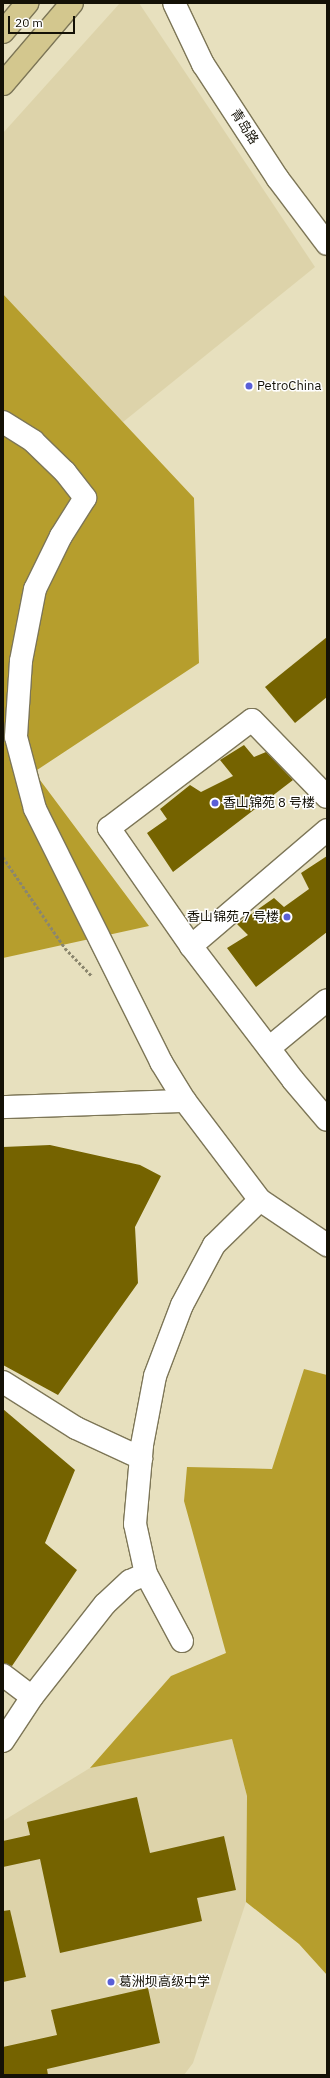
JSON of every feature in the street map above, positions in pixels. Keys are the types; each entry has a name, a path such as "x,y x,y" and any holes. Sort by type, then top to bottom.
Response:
{"main road":[{"path":"3,32 27,3"},
{"path":"3,84 72,3"}],"street":[{"name":"青岛路","path":"174,3 203,64 278,179 327,244"},
{"path":"3,422 33,441 65,472 85,498 61,536 36,589 21,661 16,737 35,809 161,1062 185,1101 260,1200 327,1245"},
{"path":"327,797 252,720 109,828 191,946 269,1048 327,1120"},
{"path":"191,946 327,830"},
{"path":"269,1048 327,1000"},
{"path":"3,1107 185,1101"},
{"path":"182,1641 146,1574 135,1524 141,1458 155,1376 182,1305 214,1245 260,1200"},
{"path":"3,1382 76,1428 141,1458"},
{"path":"3,1741 32,1696 105,1604 130,1581 146,1574"},
{"path":"3,1675 32,1696"}],"path":[{"path":"3,857 65,948 93,977"}],"shaded area":[{"path":"120,3 139,3 315,267 123,422 3,294 3,133"},
{"path":"3,294 194,498 199,663 34,772 149,926 3,958"},
{"path":"304,1369 327,1375 327,1975 299,1944 246,1902 247,1796 232,1739 90,1768 171,1676 226,1653 184,1501 187,1467 272,1469"},
{"name":"葛洲坝高级中学","path":"232,1739 247,1796 246,1902 193,2063 184,2075 3,2075 3,1821 90,1768"}],"building":[{"path":"327,637 327,697 295,723 265,687"},
{"name":"香山锦苑 8 号楼","path":"244,745 254,757 266,752 293,780 173,872 147,833 167,819 160,809 190,785 201,792 233,776 220,760"},
{"name":"香山锦苑 7 号楼","path":"327,856 327,932 256,987 227,948 248,935 237,924 274,898 284,907 309,889 301,873"},
{"path":"50,1145 140,1165 161,1176 135,1227 138,1283 58,1395 3,1365 3,1147"},
{"path":"3,1409 75,1470 45,1543 77,1570 12,1666 3,1663"},
{"path":"137,1797 150,1853 224,1836 236,1890 197,1898 202,1921 60,1953 40,1859 3,1867 3,1841 30,1835 27,1822"},
{"path":"10,1910 26,1977 3,1982 3,1911"},
{"path":"148,1988 160,2043 47,2069 48,2075 3,2075 3,2047 57,2035 51,2010"}],"place":[{"name":"PetroChina","path":"249,386"},
{"name":"香山锦苑 8 号楼","path":"215,803"},
{"name":"香山锦苑 7 号楼","path":"287,917"},
{"name":"葛洲坝高级中学","path":"111,1982"}]}
